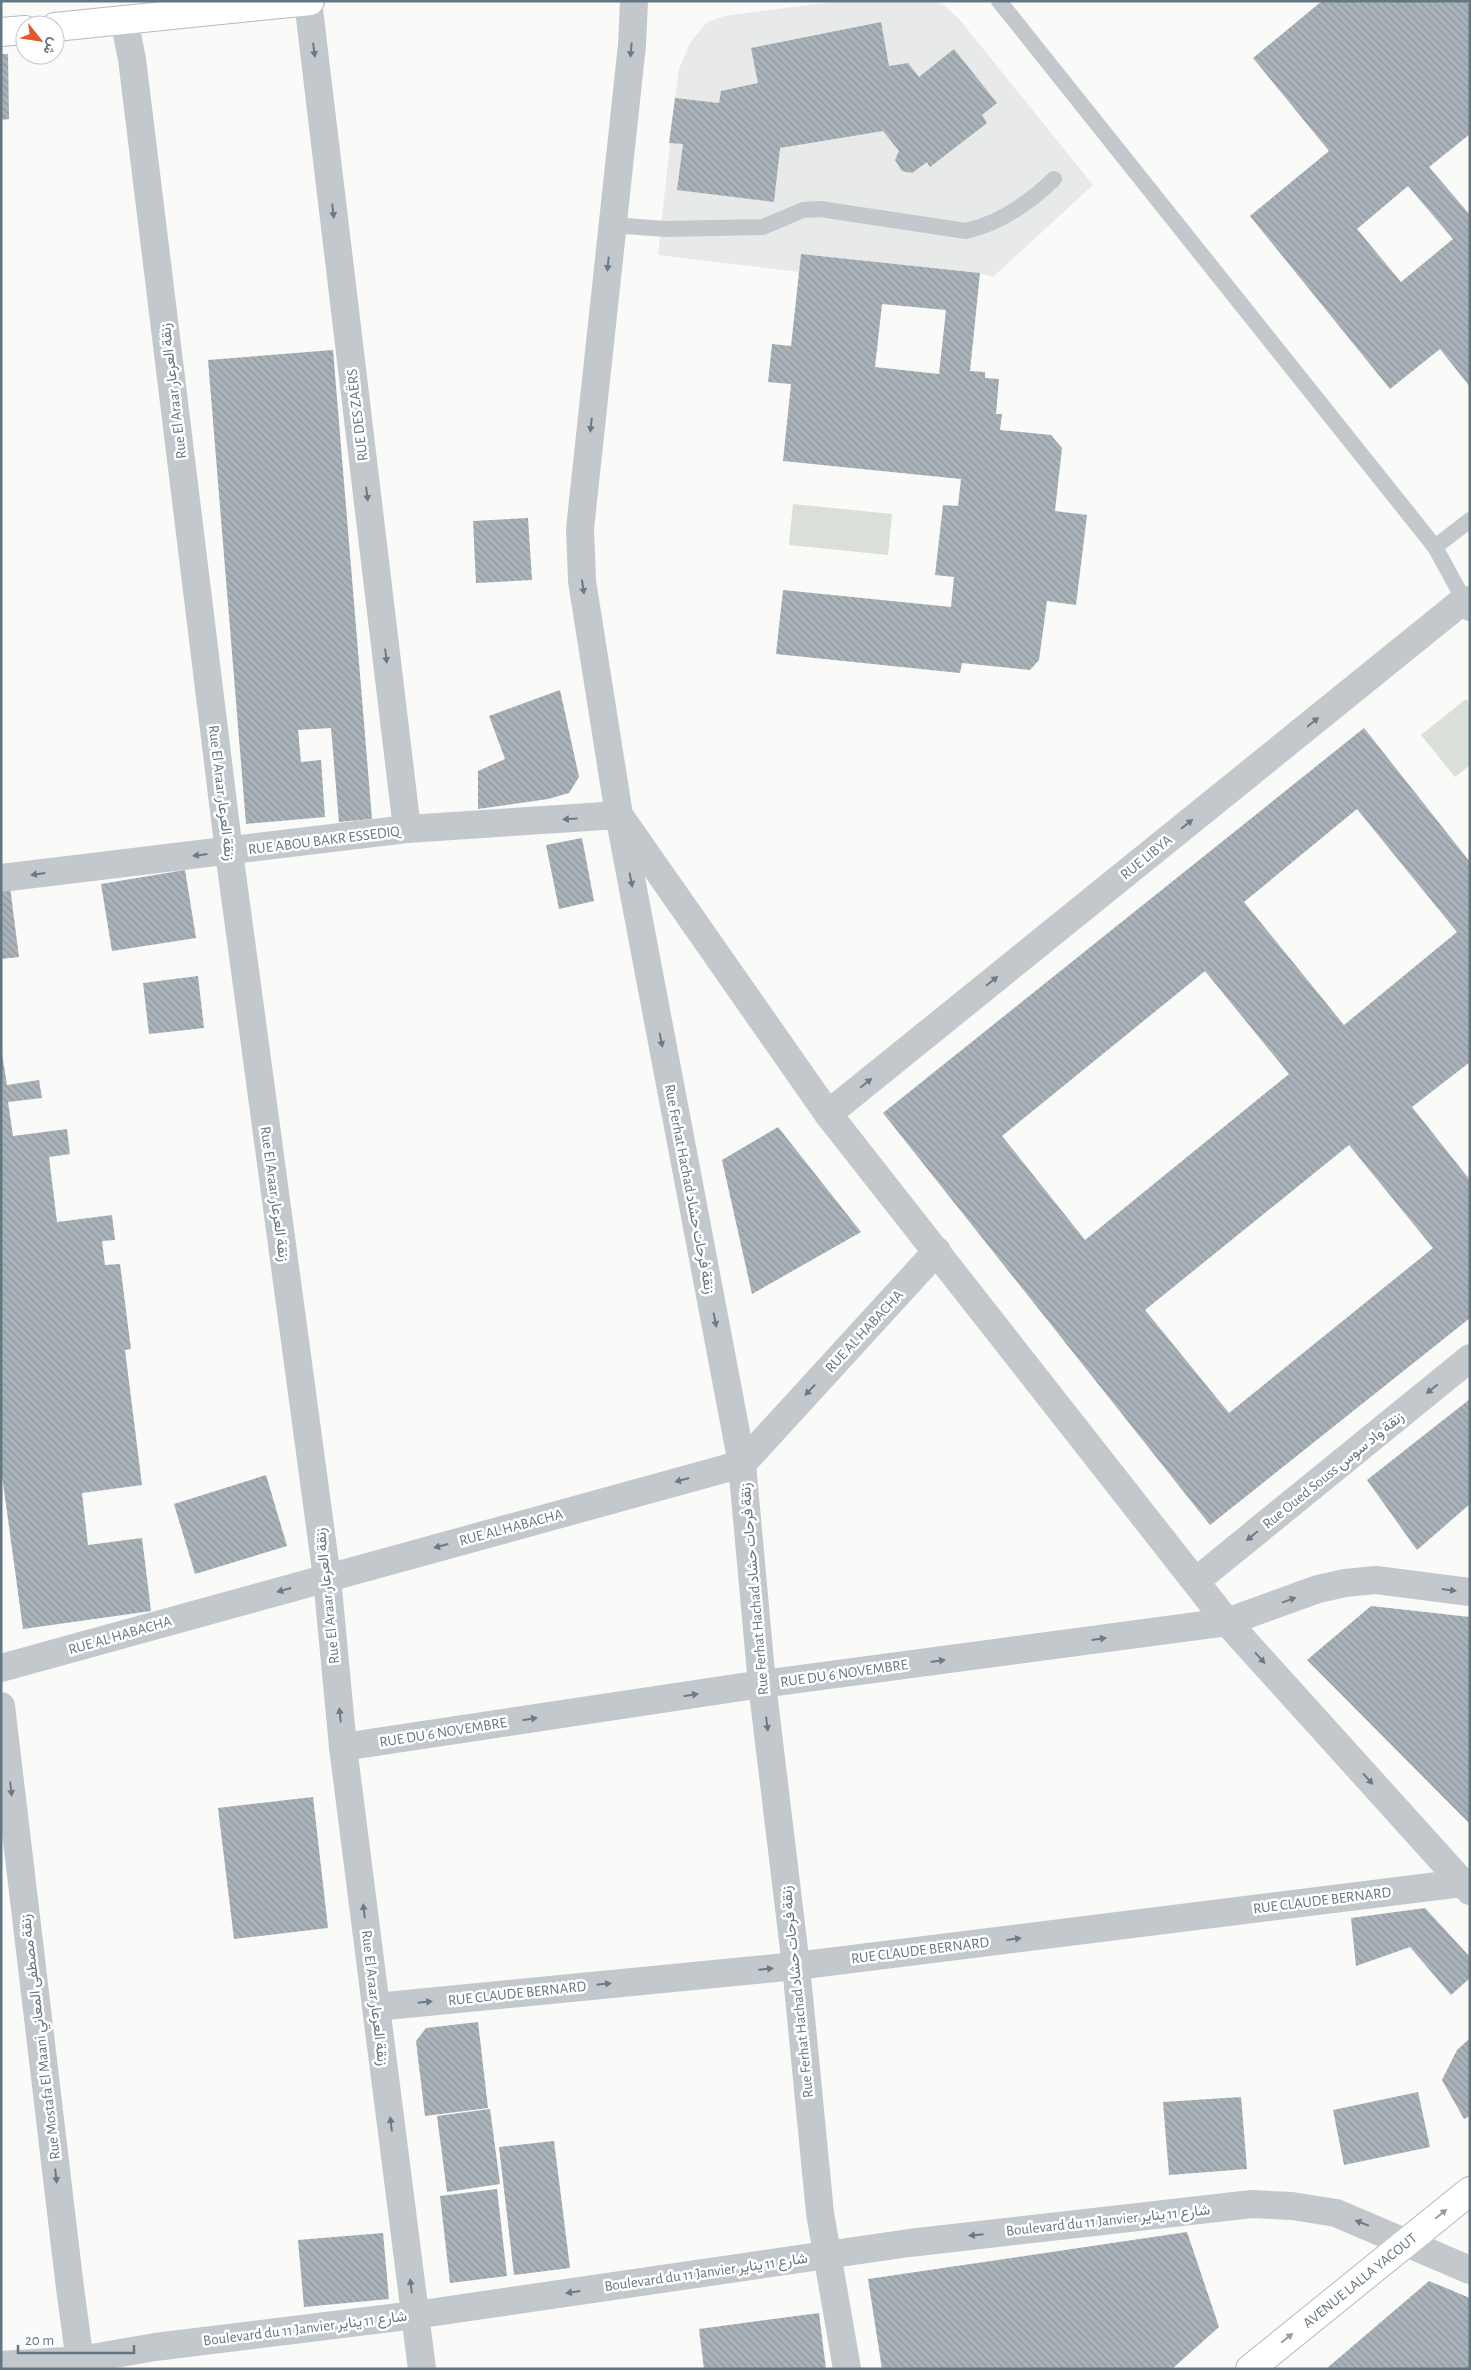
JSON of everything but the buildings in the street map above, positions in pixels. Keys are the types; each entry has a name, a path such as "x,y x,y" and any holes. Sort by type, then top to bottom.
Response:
{"street":[{"path":"65,26 309,1"},
{"name":"RUE DES ZAËRS","path":"309,1 407,829"},
{"name":"Rue Ferhat Hachad زنقة فرحات حشاد","path":"634,1 632,45 580,529 582,581 619,815 742,1464 762,1684 796,1966 820,2213 847,2369"},
{"name":"Rue El Araar زنقة العرعار","path":"124,20 132,59 229,852 327,1578 343,1747 422,2369"},
{"path":"1,32 15,31"},
{"name":"RUE LIBYA","path":"828,1114 1468,601"},
{"path":"619,815 828,1114 1227,1622 1466,1887"},
{"name":"RUE ABOU BAKR ESSEDIQ","path":"1,878 229,852 407,829 619,815"},
{"name":"RUE AL HABACHA","path":"1,1668 742,1464 937,1251"},
{"name":"Rue Oued Souss زنقة واد سوس","path":"1196,1581 1470,1358"},
{"name":"RUE DU 6 NOVEMBRE","path":"343,1747 762,1684 1227,1622 1318,1589 1346,1583 1376,1580 1470,1592"},
{"name":"Rue Mostafa El Maani زنقة مصطفى المعاني","path":"1,1706 70,2288 81,2364"},
{"name":"RUE CLAUDE BERNARD","path":"376,2007 796,1966 1466,1887"},
{"name":"AVENUE LALLA YACOUT","path":"1250,2369 1470,2191"},
{"name":"Boulevard du 11 Janvier شارع 11 يناير","path":"1,2365 81,2364 155,2347 415,2315 909,2242 1252,2204 1292,2206 1336,2213 1470,2270"}],"lane":[{"path":"999,1 1434,548 1468,601"},
{"path":"612,225 665,229 763,227 803,210 820,209 966,231 980,228 1030,202 1054,179"},
{"path":"1434,548 1470,520"}],"shaded area":[{"path":"840,1 936,1 945,6 960,20 1093,185 993,277 980,273 801,254 799,272 658,255 679,69 690,43 706,23 724,16"},
{"path":"793,504 892,514 888,555 789,545"},
{"path":"1466,699 1470,703 1470,765 1455,777 1421,735"}]}
